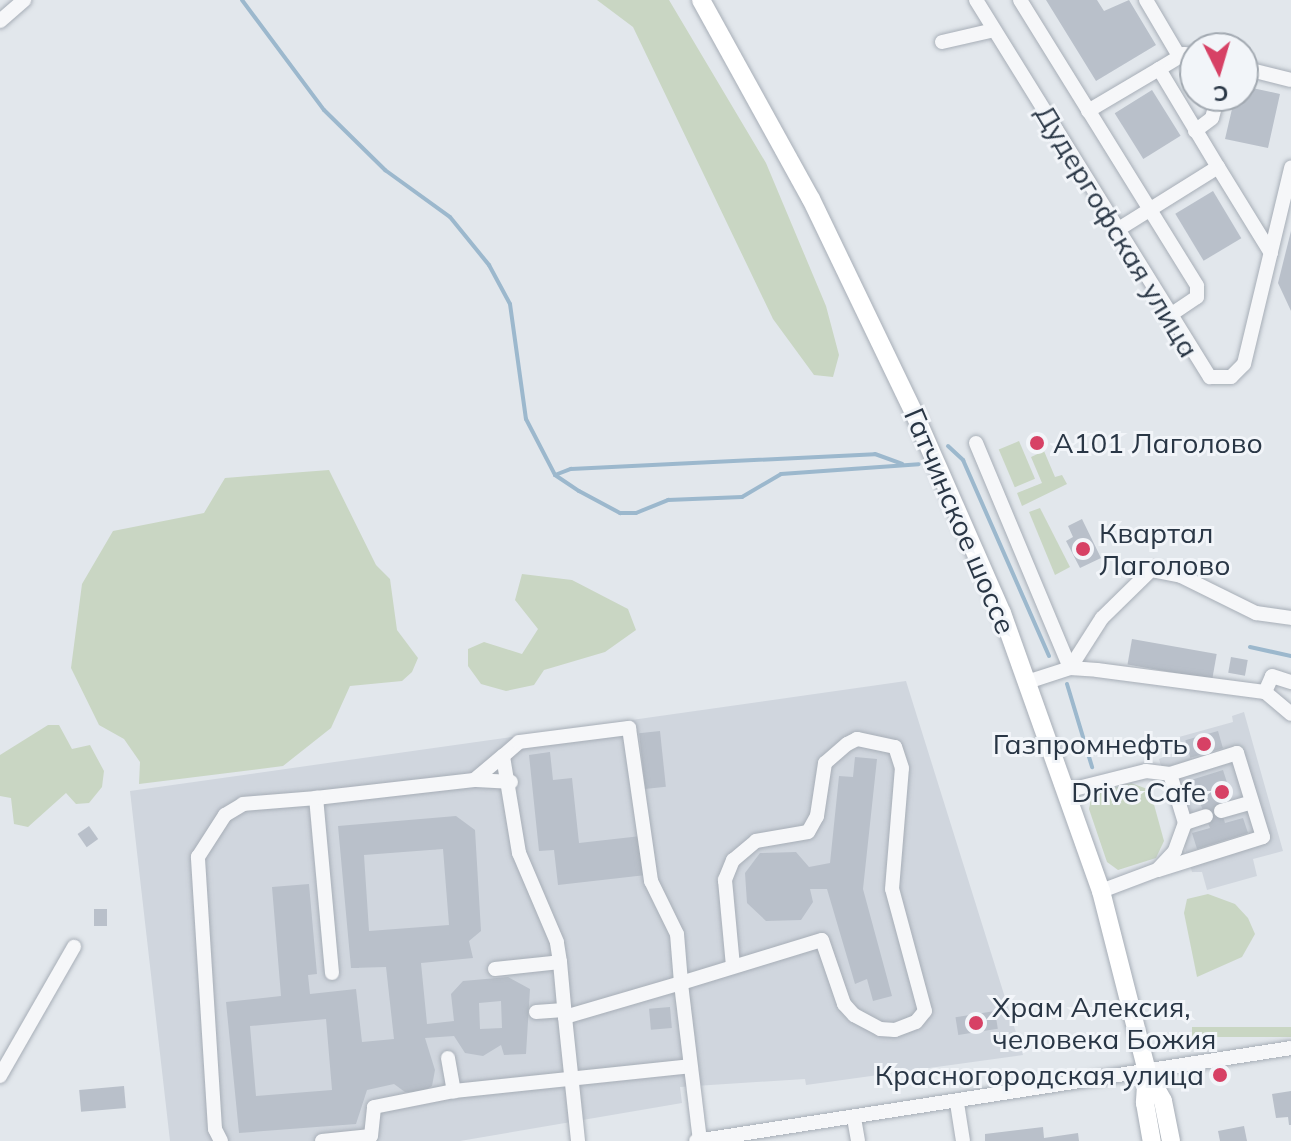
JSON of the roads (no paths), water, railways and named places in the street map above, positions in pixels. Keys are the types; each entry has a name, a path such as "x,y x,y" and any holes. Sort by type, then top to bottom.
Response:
{"main road":[{"name":"Гатчинское шоссе","path":"701,0 811,199 888,358 986,576 1101,891 1147,1072 1163,1101 1171,1141"},
{"name":"Гатчинское шоссе","path":"1147,1072 1145,1103 1152,1141"}],"street":[{"path":"0,21 24,0"},
{"name":"Дудергофская улица","path":"976,0 1203,372 1219,379 1231,377 1244,364 1291,168"},
{"path":"1020,0 1199,291 1169,316"},
{"path":"1088,111 1179,56 1146,0"},
{"path":"942,42 994,30"},
{"path":"1159,69 1271,253"},
{"path":"1259,72 1291,80"},
{"path":"1195,131 1212,118 1214,112"},
{"path":"1117,230 1218,167"},
{"path":"976,443 1070,668"},
{"path":"1070,668 1102,618 1151,570 1181,576 1256,613 1288,618"},
{"path":"1027,682 1070,668 1265,692 1291,714"},
{"path":"1265,692 1272,676 1291,682"},
{"path":"474,780 519,742 629,728 651,881 677,934 699,1141 957,1103 1291,1048"},
{"path":"536,1012 565,1014 681,983 822,940 844,1004 854,1015 880,1029 895,1030 916,1022 925,1011 892,889 902,768 895,747 857,739 847,744 825,763 817,816 808,832 756,841 733,860 725,880 733,966"},
{"path":"1066,791 1146,771 1170,774 1237,753 1263,837 1101,891"},
{"path":"503,756 511,782 519,853 557,942 578,1141"},
{"path":"1157,870 1175,851 1185,823 1170,774"},
{"path":"221,1141 214,1113 198,857 225,815 243,804 474,780 511,782"},
{"path":"316,798 332,973"},
{"path":"1221,811 1252,802"},
{"path":"1185,823 1206,816"},
{"path":"0,1076 74,947"},
{"path":"495,969 560,962"},
{"path":"448,1058 454,1091"},
{"path":"322,1141 371,1136 374,1107 454,1091 572,1081 690,1066"},
{"path":"957,1103 963,1141"},
{"path":"854,1118 858,1141"}],"waterway":[{"path":"242,0 324,110 385,170 450,217 489,265 510,304 526,419 555,475 620,513 636,513 668,500 742,497 781,474 919,464"},
{"path":"948,446 963,460 1049,656"},
{"path":"555,475 571,469 875,454 902,464"},
{"path":"1250,647 1291,656"},
{"path":"1067,684 1092,767"}],"place":[{"name":"А101 Лаголово","path":"1037,443"},
{"name":"Квартал Лаголово","path":"1083,549"},
{"name":"Газпромнефть","path":"1204,744"},
{"name":"Drive Cafe","path":"1222,792"},
{"name":"Храм Алексия, человека Божия","path":"976,1023"},
{"name":"Красногородская улица","path":"1220,1075"}]}
